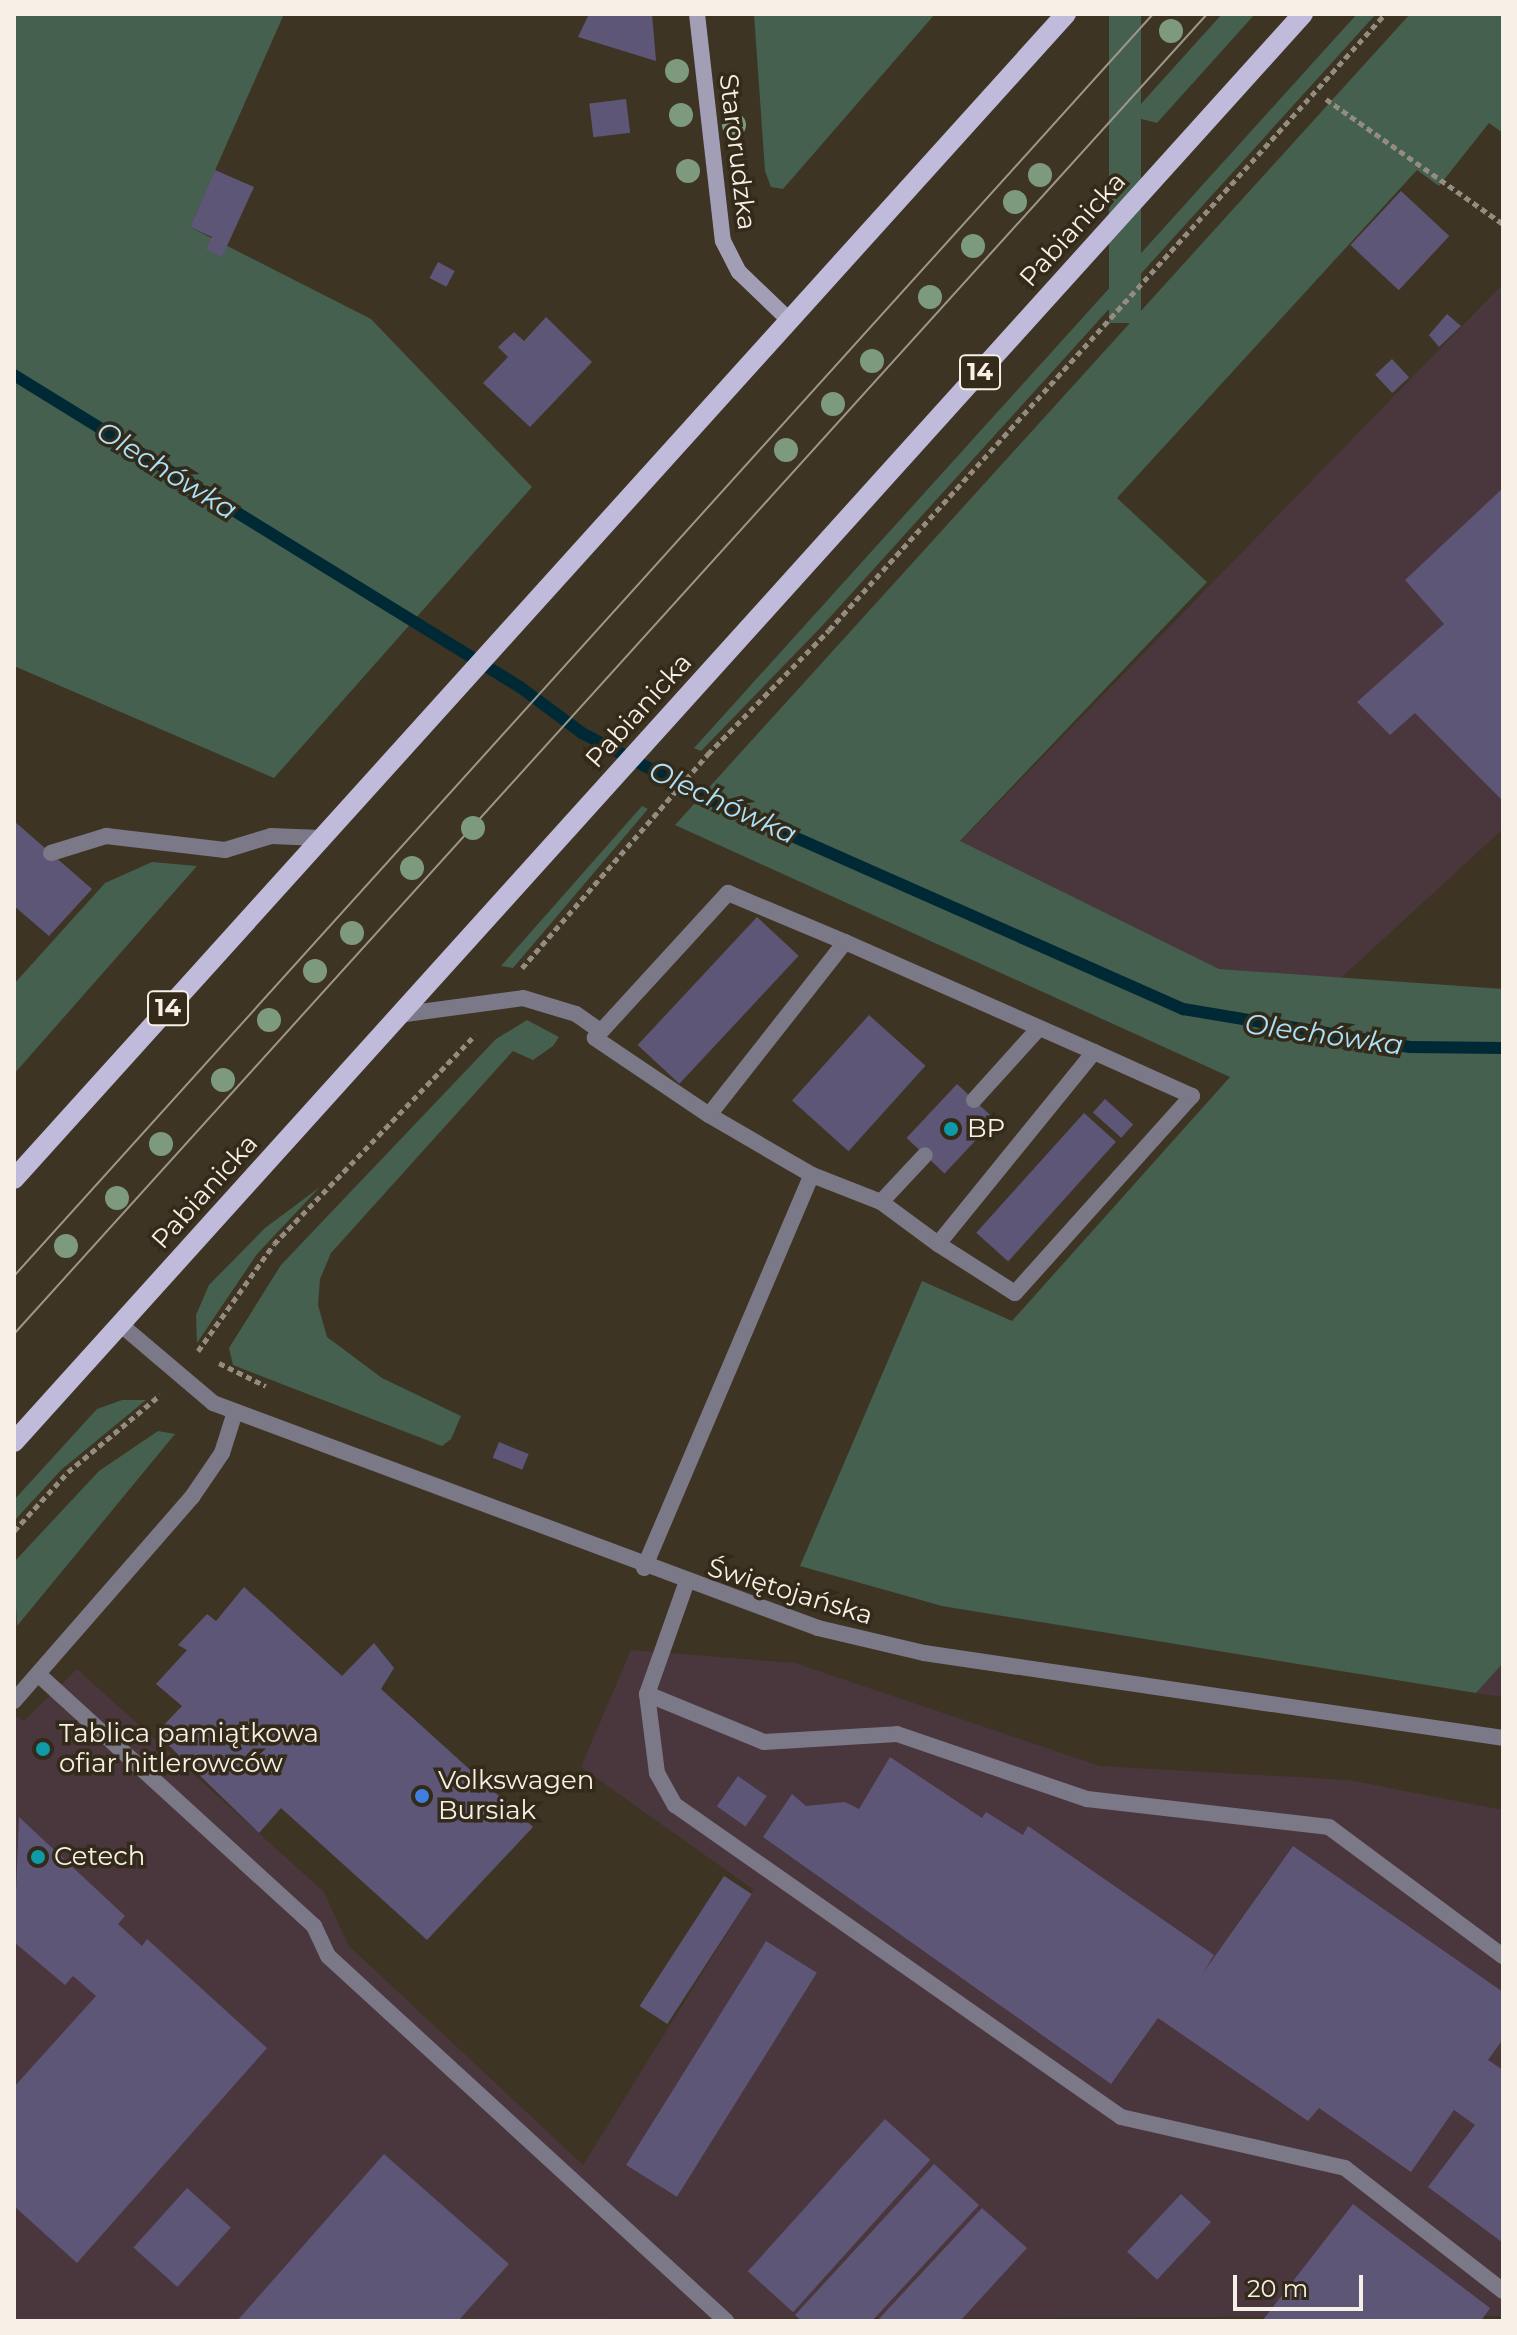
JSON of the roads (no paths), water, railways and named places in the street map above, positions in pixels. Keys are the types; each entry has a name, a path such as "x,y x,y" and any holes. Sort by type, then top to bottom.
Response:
{"main road":[{"name":"14","path":"14,1179 1066,14"},
{"name":"Pabianicka","path":"14,1442 1303,14"}],"street":[{"name":"Starorudzka","path":"697,14 723,241 739,272 789,320"},
{"path":"51,853 106,836 225,850 271,836 321,838"},
{"path":"728,893 845,942 1192,1096 1015,1293 938,1244 881,1202 812,1175 709,1115 595,1038 728,893"},
{"path":"709,1115 845,942"},
{"path":"398,1015 501,997 542,1001 600,1031"},
{"path":"974,1100 1039,1028"},
{"path":"938,1244 1094,1052"},
{"path":"881,1202 925,1155"},
{"path":"644,1568 812,1175"},
{"name":"Świętojańska","path":"120,1324 177,1376 235,1412 686,1584 818,1628 924,1653 1503,1738"},
{"path":"14,1701 192,1497 222,1453 235,1412"},
{"path":"686,1584 647,1694 657,1773 675,1805 1121,2117 1345,2168 1503,2291"},
{"path":"38,1674 314,1926 328,1956 726,2321"},
{"path":"647,1694 764,1742 897,1734 1087,1799 1329,1827 1503,1956"}],"waterway":[{"name":"Olechówka","path":"14,375 520,687 582,733 706,798 1183,1009 1410,1047 1503,1048"}],"tram line":[{"path":"14,1276 1153,14"},
{"path":"14,1334 1207,14"}],"place":[{"name":"BP","path":"951,1129"},
{"name":"Tablica pamiątkowa ofiar hitlerowców","path":"43,1749"},
{"name":"Volkswagen Bursiak","path":"422,1796"},
{"name":"Cetech","path":"38,1857"}]}
